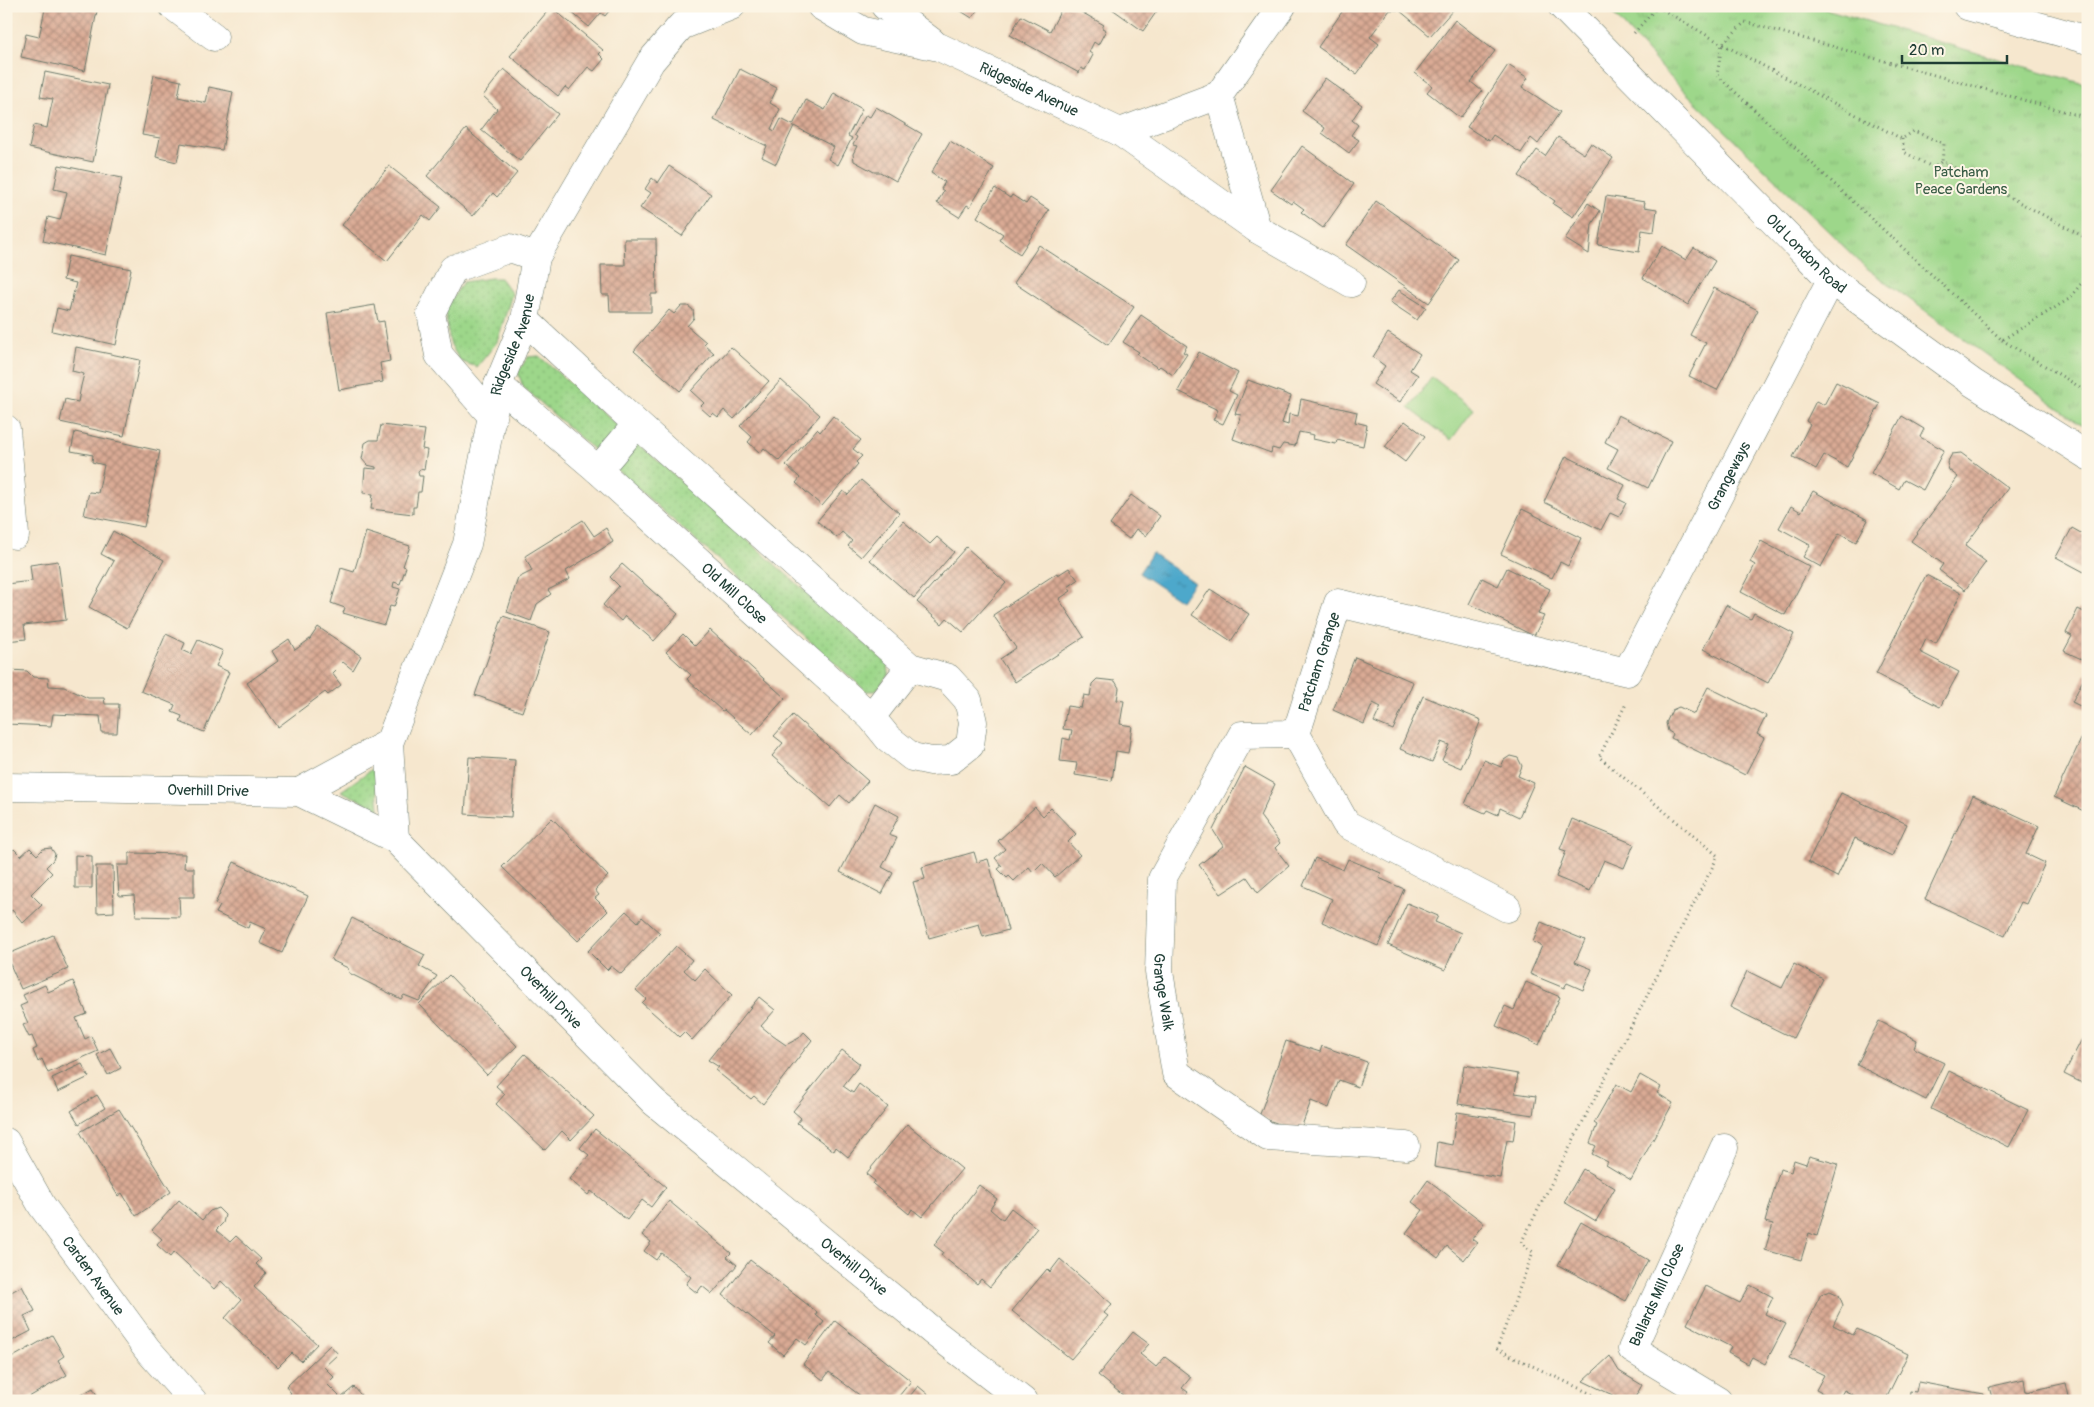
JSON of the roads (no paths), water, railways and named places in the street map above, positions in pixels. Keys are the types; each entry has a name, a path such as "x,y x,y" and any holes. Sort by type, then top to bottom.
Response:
{"main road":[{"path":"173,6 214,37"},
{"name":"Ridgeside Avenue","path":"395,839 389,742 467,544 498,385 525,320 536,257 651,61 681,26 731,6"},
{"name":"Ridgeside Avenue","path":"820,6 863,31 939,48 1120,132 1257,228 1351,283"},
{"name":"Ridgeside Avenue","path":"885,6 939,48"},
{"path":"1120,132 1219,95 1282,6"},
{"name":"Old London Road","path":"1562,6 1831,280 1973,383 2088,456"},
{"path":"1967,6 2088,40"},
{"path":"1219,95 1257,228"},
{"path":"493,417 439,355 430,313 453,269 510,248 536,257"},
{"name":"Grangeways","path":"1627,672 1831,280"},
{"name":"Old Mill Close","path":"498,385 598,470 871,717 888,738 912,757 931,761 951,760 970,745 974,722 968,700 948,678 910,666 637,424 525,320"},
{"path":"598,470 637,424"},
{"path":"6,429 15,535"},
{"name":"Patcham Grange","path":"1296,734 1338,603 1627,672"},
{"path":"871,717 910,666"},
{"path":"1296,734 1346,824 1507,908"},
{"name":"Grange Walk","path":"1296,734 1242,735 1162,879 1159,972 1176,1073 1268,1137 1406,1146"},
{"path":"299,792 389,742"},
{"name":"Overhill Drive","path":"6,787 299,792 395,839 654,1102 936,1334 1023,1401"},
{"name":"Carden Avenue","path":"6,1142 42,1206 148,1349 193,1401"},
{"name":"Ballards Mill Close","path":"1718,1401 1632,1349 1724,1148"}],"water":[{"path":"1152,553 1194,582 1181,601 1139,573"}],"park label":[{"name":"Patcham Peace Gardens","path":"1961,180"}]}
